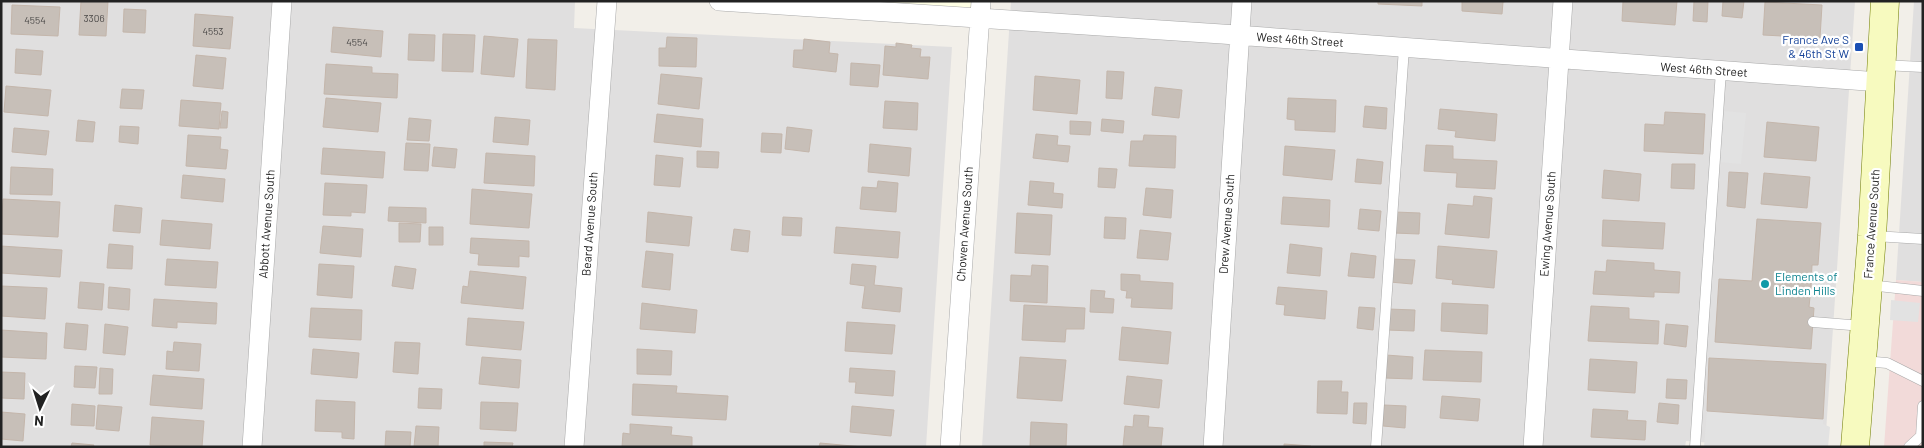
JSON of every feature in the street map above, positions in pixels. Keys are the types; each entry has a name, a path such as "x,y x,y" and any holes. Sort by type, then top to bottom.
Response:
{"main road":[{"name":"France Avenue South","path":"1855,447 1872,236 1885,1"}],"street":[{"name":"Abbott Avenue South","path":"252,447 282,1"},
{"name":"Beard Avenue South","path":"574,447 606,1"},
{"name":"West 46th Street","path":"719,1 980,10 1240,36 1559,60 1721,71 1881,74"},
{"name":"Drew Avenue South","path":"1213,447 1242,1"},
{"name":"Ewing Avenue South","path":"1533,447 1563,1"},
{"name":"Chowen Avenue South","path":"950,447 980,10"}],"lane":[{"path":"1376,447 1404,48"},
{"path":"1881,74 1923,67"},
{"path":"1696,447 1721,71"},
{"path":"1872,236 1923,239"},
{"path":"1867,285 1923,291"},
{"path":"1813,322 1864,326"},
{"path":"1861,360 1887,363 1923,382"},
{"path":"1909,447 1920,436 1923,406"}],"shaded area":[{"path":"1,1 575,1 574,28 952,47 926,447 1,447"},
{"path":"830,1 973,1 972,12"},
{"path":"1011,1 1855,1 1825,447 1766,447 1686,441 1685,447 982,447"},
{"path":"1914,1 1923,1 1923,282 1896,280"},
{"path":"1724,111 1746,113 1741,164 1719,162"},
{"path":"1896,280 1923,282 1923,447 1884,447"},
{"path":"1891,300 1920,303 1918,322 1890,320"},
{"path":"1707,411 1823,419 1823,424 1830,427 1828,447 1704,447"}],"building":[{"path":"81,1 108,1 106,36 79,35"},
{"path":"1378,1 1422,1 1422,6 1378,4"},
{"path":"1462,1 1509,1 1503,2 1502,14 1462,11"},
{"path":"1623,1 1677,1 1675,25 1622,21"},
{"path":"1694,1 1708,1 1707,22 1693,21"},
{"path":"1723,1 1744,1 1742,18 1722,16"},
{"path":"1765,2 1822,5 1820,38 1763,35"},
{"path":"12,5 60,7 58,36 11,34"},
{"path":"124,9 146,10 145,33 123,32"},
{"path":"195,14 233,17 230,49 193,46"},
{"path":"333,27 383,31 381,57 331,52"},
{"path":"409,34 435,35 434,61 408,60"},
{"path":"443,34 475,35 473,72 442,71"},
{"path":"484,36 518,39 514,77 481,74"},
{"path":"667,37 697,38 696,67 659,66 659,48 666,48"},
{"path":"528,39 557,40 555,90 526,88"},
{"path":"804,39 830,42 829,53 838,54 836,72 793,67 794,50 803,50"},
{"path":"896,43 912,45 911,48 921,49 920,57 930,57 928,79 883,75 885,46 896,47"},
{"path":"16,49 43,51 41,75 15,73"},
{"path":"196,55 226,58 223,89 193,86"},
{"path":"851,63 880,65 878,87 850,85"},
{"path":"326,64 372,67 372,73 398,74 397,98 324,94"},
{"path":"1107,71 1124,72 1122,99 1106,98"},
{"path":"661,74 702,78 699,109 658,104"},
{"path":"1035,76 1080,80 1077,114 1033,110"},
{"path":"6,86 51,90 48,116 4,112"},
{"path":"1155,87 1182,90 1179,118 1152,115"},
{"path":"122,89 144,90 142,109 120,108"},
{"path":"326,98 381,103 378,132 323,127"},
{"path":"1288,98 1336,100 1335,132 1295,130 1295,120 1287,119"},
{"path":"181,100 221,103 219,129 179,126"},
{"path":"885,101 918,103 917,130 883,128"},
{"path":"1365,106 1387,108 1386,129 1363,127"},
{"path":"1440,109 1497,114 1495,141 1455,137 1456,131 1438,129"},
{"path":"222,111 228,112 227,128 220,128"},
{"path":"1665,112 1705,114 1703,154 1644,151 1645,124 1664,125"},
{"path":"657,114 703,119 701,147 654,142"},
{"path":"495,117 530,120 528,145 493,142"},
{"path":"409,118 431,120 429,141 407,140"},
{"path":"1102,119 1124,121 1123,133 1101,131"},
{"path":"78,120 95,122 93,142 76,141"},
{"path":"1070,121 1091,122 1090,135 1070,134"},
{"path":"1767,122 1819,127 1816,161 1764,157"},
{"path":"120,126 139,127 138,144 119,142"},
{"path":"787,127 812,130 809,152 785,149"},
{"path":"14,128 49,131 46,155 12,152"},
{"path":"762,133 782,134 781,153 761,152"},
{"path":"1036,134 1058,136 1057,145 1070,146 1068,162 1033,158"},
{"path":"188,135 221,137 220,149 228,150 226,169 186,166"},
{"path":"1144,135 1176,136 1175,168 1129,166 1131,141 1143,141"},
{"path":"406,143 430,144 428,171 404,170"},
{"path":"870,144 911,148 909,176 868,172"},
{"path":"1426,145 1453,146 1453,159 1497,161 1495,189 1456,187 1457,173 1424,171"},
{"path":"1285,146 1335,150 1332,180 1283,175"},
{"path":"434,147 457,149 455,168 432,166"},
{"path":"323,148 385,152 383,178 321,174"},
{"path":"697,151 719,152 718,168 697,167"},
{"path":"486,153 535,156 534,186 484,183"},
{"path":"656,155 683,158 680,187 654,185"},
{"path":"1357,159 1383,162 1381,184 1355,182"},
{"path":"1672,164 1695,164 1694,189 1671,188"},
{"path":"11,167 53,169 52,195 10,194"},
{"path":"1099,168 1117,169 1115,188 1098,187"},
{"path":"1604,170 1641,174 1639,201 1602,198"},
{"path":"1729,172 1748,173 1745,208 1727,206"},
{"path":"1764,173 1810,177 1807,208 1761,204"},
{"path":"183,175 225,179 223,202 181,198"},
{"path":"878,181 898,183 896,212 860,209 862,187 877,188"},
{"path":"1030,181 1054,183 1053,193 1063,194 1062,208 1028,205"},
{"path":"325,183 367,185 365,213 351,212 351,216 323,215"},
{"path":"1146,188 1173,190 1171,218 1143,215"},
{"path":"472,189 532,194 529,228 470,224"},
{"path":"1474,196 1492,198 1489,238 1445,234 1448,204 1473,206"},
{"path":"1283,197 1330,200 1329,227 1281,224"},
{"path":"3,199 60,202 58,237 1,234"},
{"path":"115,205 142,208 140,233 113,231"},
{"path":"389,207 426,208 426,223 388,221"},
{"path":"1360,209 1381,211 1379,231 1358,229"},
{"path":"648,212 692,217 689,246 646,242"},
{"path":"1395,212 1420,213 1419,234 1394,233"},
{"path":"1017,213 1052,215 1050,255 1015,253"},
{"path":"783,217 802,218 801,236 782,235"},
{"path":"1105,217 1126,218 1125,239 1104,238"},
{"name":"Elements of Linden Hills","path":"1757,219 1821,223 1818,265 1812,265 1809,307 1814,308 1811,349 1715,342 1719,279 1752,281"},
{"path":"162,220 212,224 210,249 160,245"},
{"path":"1603,220 1665,223 1663,249 1602,246"},
{"path":"399,223 421,224 420,242 399,242"},
{"path":"323,226 363,229 361,257 320,253"},
{"path":"429,227 443,227 443,245 429,245"},
{"path":"836,227 900,232 898,258 834,253"},
{"path":"734,229 750,231 748,252 731,250"},
{"path":"1140,230 1171,233 1168,260 1137,258"},
{"path":"471,238 529,241 529,257 519,256 519,267 478,265 479,254 470,253"},
{"path":"109,244 133,246 132,269 107,268"},
{"path":"1290,244 1322,248 1320,276 1287,273"},
{"path":"1,246 62,250 60,277 1,273"},
{"path":"1438,246 1497,251 1494,288 1452,284 1453,280 1436,278"},
{"path":"646,251 673,254 670,290 642,287"},
{"path":"1351,253 1376,256 1374,278 1348,276"},
{"path":"167,259 218,262 216,288 165,285"},
{"path":"1392,259 1415,260 1412,284 1390,282"},
{"path":"1607,260 1654,263 1654,270 1680,272 1679,293 1654,292 1654,297 1593,294 1595,271 1606,272"},
{"path":"319,264 354,266 352,298 317,295"},
{"path":"852,264 876,266 874,285 902,288 900,312 862,308 865,286 850,284"},
{"path":"1032,265 1048,266 1047,303 1010,301 1011,275 1031,276"},
{"path":"395,266 416,269 413,289 392,286"},
{"path":"470,271 526,277 523,309 461,303 463,286 468,287"},
{"path":"1121,274 1140,275 1140,281 1173,283 1172,309 1131,307 1132,298 1126,298 1127,291 1121,290"},
{"path":"80,282 104,284 102,310 78,308"},
{"path":"1,286 47,288 45,319 1,316"},
{"path":"109,287 130,289 129,310 108,308"},
{"path":"1278,287 1327,291 1325,319 1284,315 1285,305 1276,304"},
{"path":"1091,290 1105,291 1104,298 1114,299 1113,313 1090,312"},
{"path":"154,299 217,303 216,324 177,322 177,328 152,326"},
{"path":"642,303 697,310 695,333 640,329"},
{"path":"1442,303 1488,305 1487,334 1441,331"},
{"path":"1024,305 1085,308 1084,329 1066,329 1065,342 1022,340"},
{"path":"1591,306 1629,308 1629,319 1659,321 1658,344 1588,341"},
{"path":"1359,307 1375,308 1373,330 1357,328"},
{"path":"311,308 362,310 361,340 309,337"},
{"path":"1388,309 1415,310 1414,331 1387,330"},
{"path":"468,318 524,322 521,350 466,345"},
{"path":"847,322 895,325 892,354 845,351"},
{"path":"66,323 88,325 86,350 64,348"},
{"path":"105,324 128,327 125,355 103,353"},
{"path":"1666,324 1688,326 1686,347 1664,344"},
{"path":"1122,327 1171,332 1168,364 1119,360"},
{"path":"1,330 47,333 46,359 1,357"},
{"path":"174,342 201,344 199,371 166,369 167,351 173,352"},
{"path":"395,342 420,343 418,374 393,372"},
{"path":"313,349 359,353 357,378 311,374"},
{"path":"637,349 672,351 671,375 637,374"},
{"path":"1425,350 1482,352 1481,382 1423,380"},
{"path":"1386,355 1413,357 1412,379 1385,378"},
{"path":"482,357 521,360 519,388 479,384"},
{"path":"1020,357 1066,360 1062,401 1017,398"},
{"path":"1709,358 1826,364 1823,419 1707,411"},
{"path":"1590,359 1637,362 1635,393 1588,390"},
{"path":"75,366 97,367 95,388 74,387"},
{"path":"100,368 113,369 112,394 99,394"},
{"path":"850,368 895,371 893,396 855,393 856,382 849,382"},
{"path":"1,372 25,373 24,399 1,398"},
{"path":"153,375 204,379 202,409 150,405"},
{"path":"1127,376 1162,380 1159,408 1124,404"},
{"path":"1667,379 1687,380 1686,399 1666,398"},
{"path":"1318,381 1342,381 1341,392 1348,392 1347,414 1317,413"},
{"path":"633,384 677,386 676,393 728,396 726,420 632,415"},
{"path":"419,388 442,389 441,409 418,408"},
{"path":"1442,396 1480,399 1478,421 1440,418"},
{"path":"316,400 355,402 354,439 342,438 342,432 315,431"},
{"path":"481,402 518,403 516,431 480,429"},
{"path":"1354,403 1367,403 1366,424 1353,423"},
{"path":"1659,403 1679,405 1678,424 1657,422"},
{"path":"72,404 95,406 94,426 71,425"},
{"path":"98,405 122,407 119,431 96,429"},
{"path":"1384,405 1406,406 1405,428 1383,426"},
{"path":"852,406 894,410 891,436 850,432"},
{"path":"1593,409 1628,411 1627,420 1646,421 1645,440 1591,437"},
{"path":"1,412 25,414 23,441 1,439"},
{"path":"1134,415 1149,416 1148,427 1163,428 1161,447 1123,447 1125,426 1133,427"},
{"path":"152,417 204,421 202,447 150,445"},
{"path":"1031,422 1067,424 1066,447 1030,447"},
{"path":"630,424 672,427 671,435 692,437 692,447 622,447 623,433 630,434"},
{"path":"416,426 439,427 438,447 414,447"},
{"path":"386,431 411,432 410,447 385,447"},
{"path":"484,442 513,443 512,447 484,447"},
{"path":"72,443 94,445 93,447 71,447"},
{"path":"820,443 863,447 819,447"},
{"path":"1284,444 1311,446 1311,447 1284,447"}],"place":[{"name":"France Ave S & 46th St W","path":"1859,47"},
{"name":"Elements of Linden Hills","path":"1765,284"}]}
